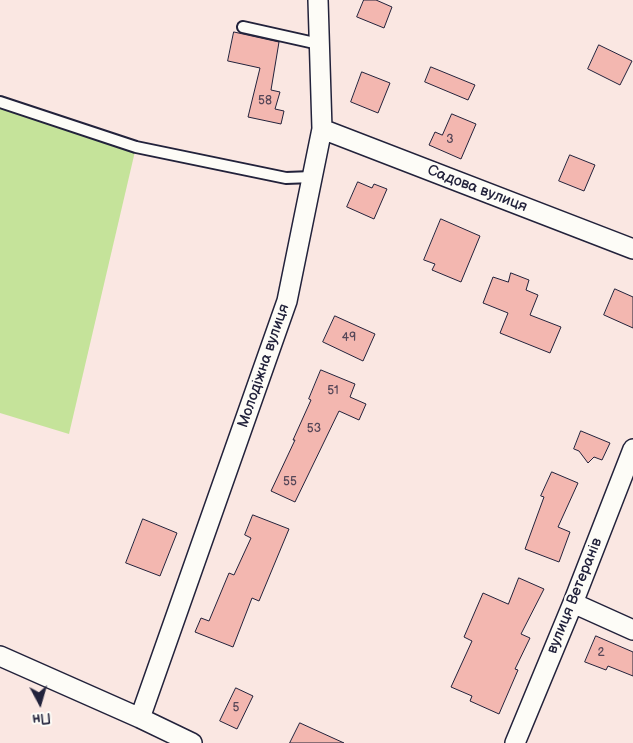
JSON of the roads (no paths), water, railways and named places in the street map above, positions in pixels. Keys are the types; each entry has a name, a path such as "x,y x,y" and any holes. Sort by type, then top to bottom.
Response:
{"street":[{"name":"Молодіжна вулиця","path":"140,718 287,301 322,129 318,0"},
{"name":"Садова вулиця","path":"322,129 633,249"},
{"name":"вулиця Ветеранів","path":"515,743 573,603 633,449"},
{"path":"573,603 633,630"},
{"path":"0,656 192,743"}],"lane":[{"path":"243,27 319,44"},
{"path":"0,102 136,147 286,178 312,177"}]}
